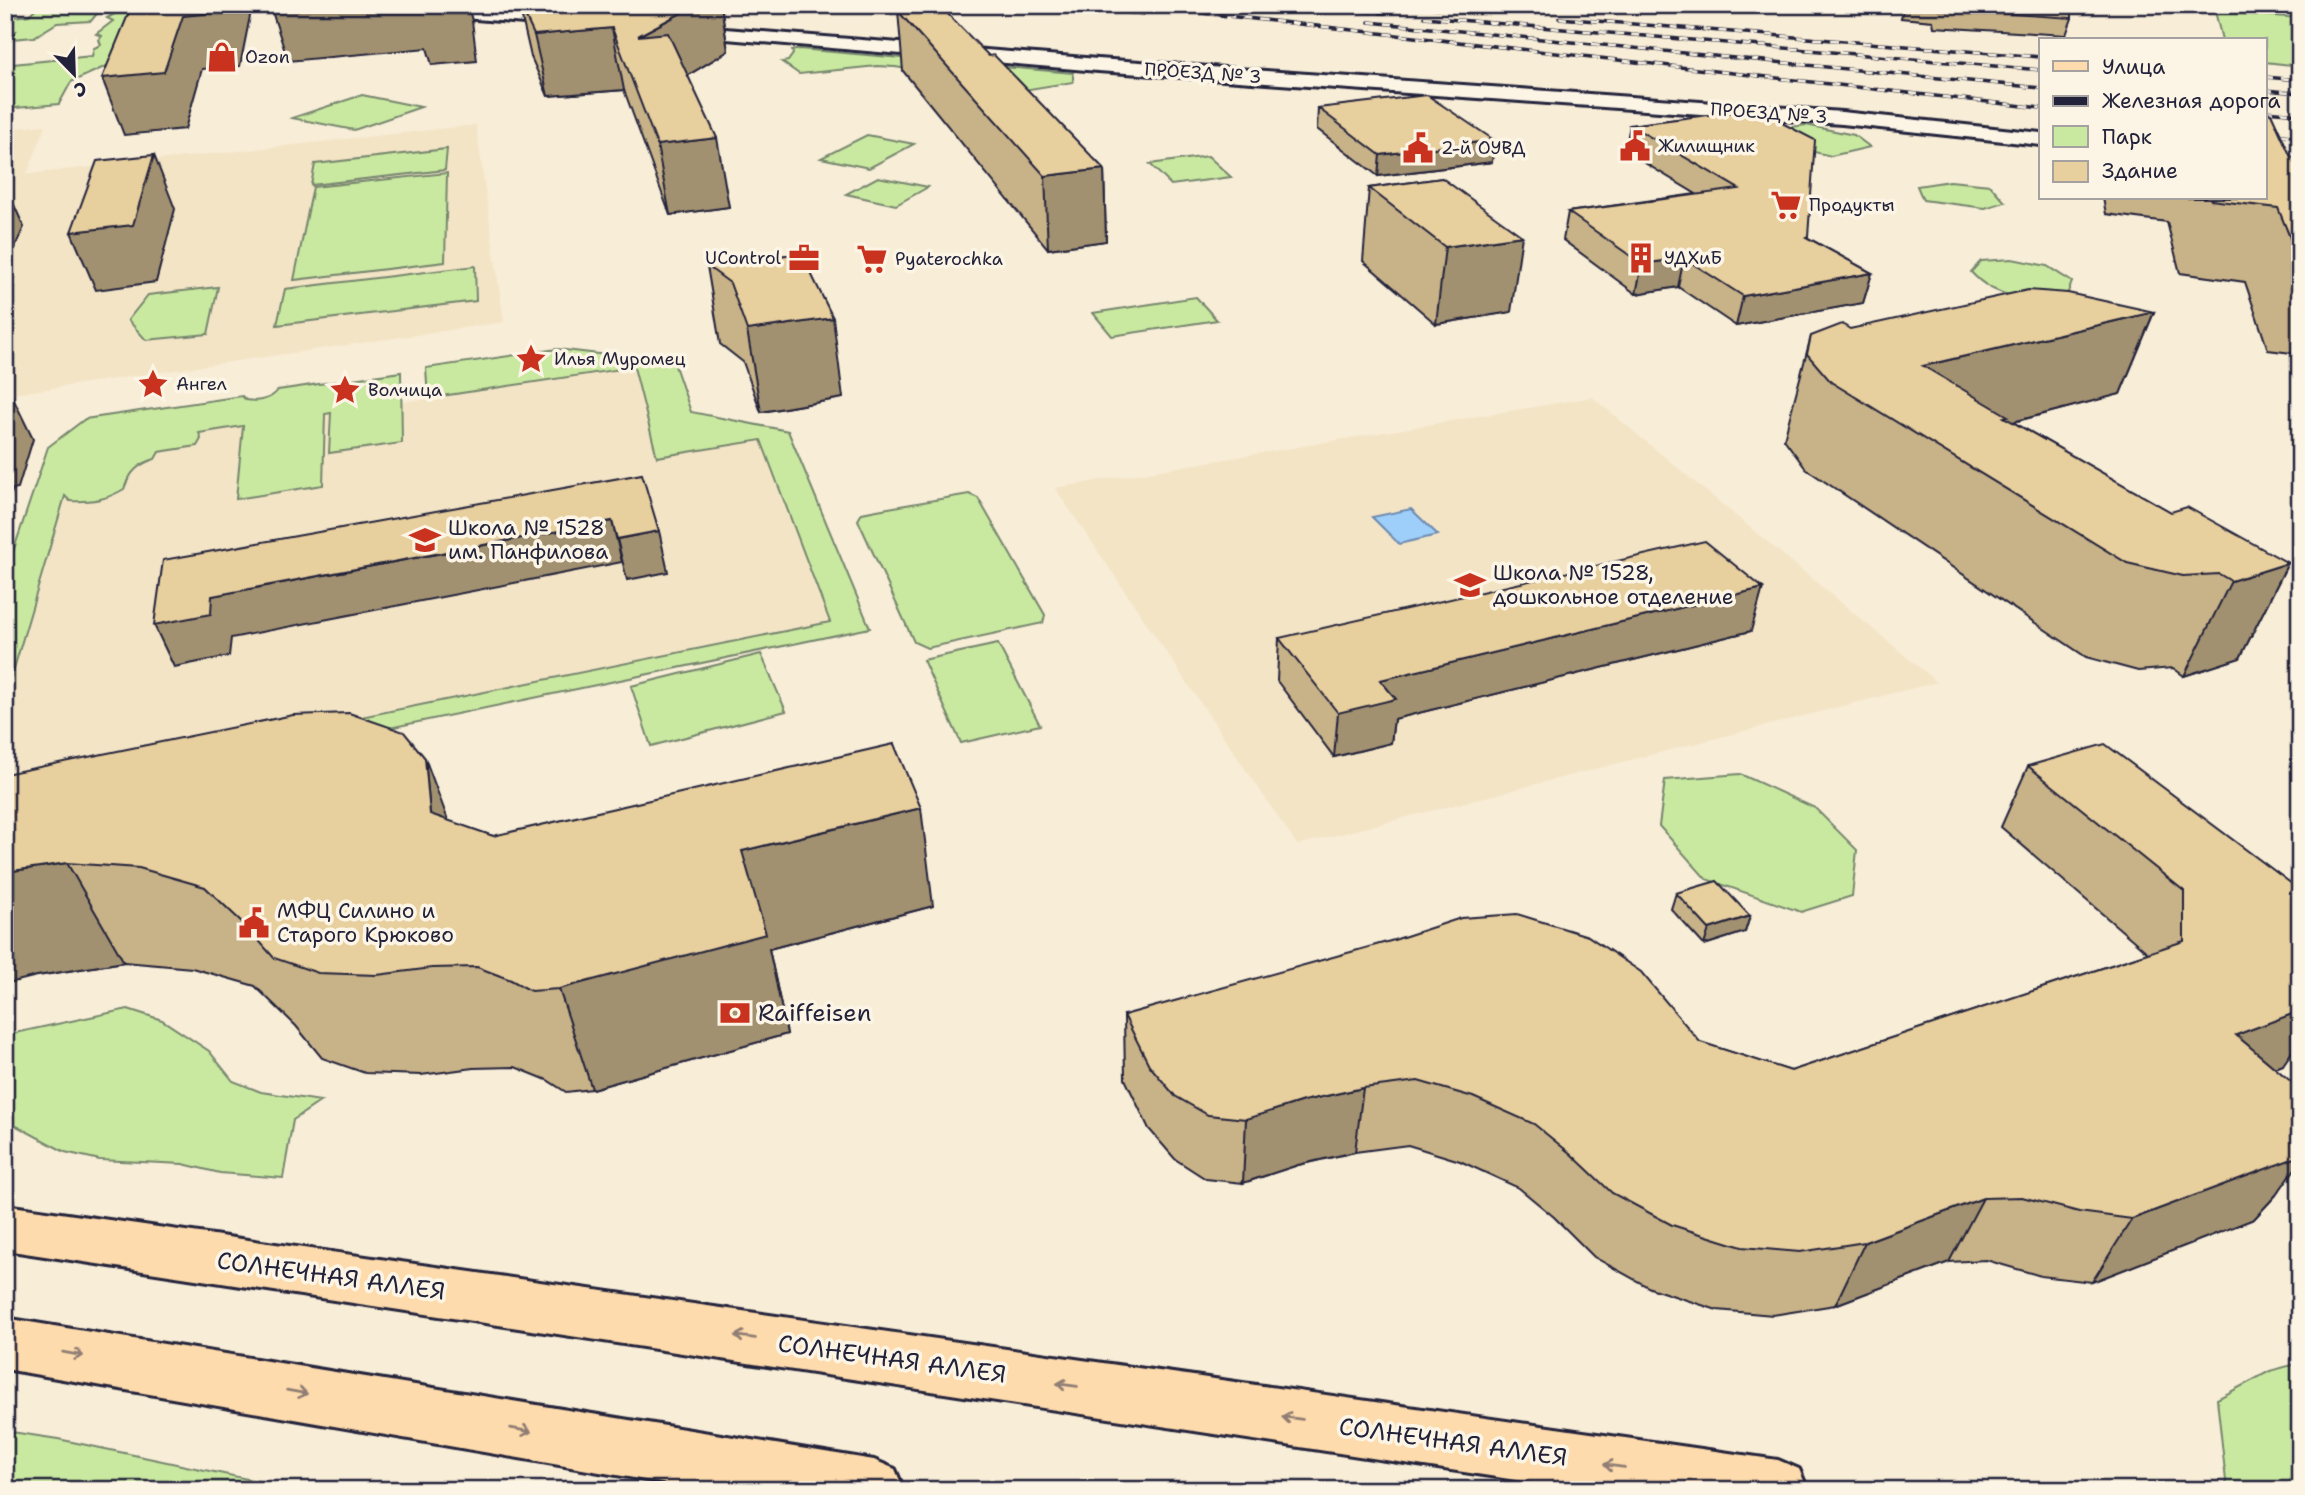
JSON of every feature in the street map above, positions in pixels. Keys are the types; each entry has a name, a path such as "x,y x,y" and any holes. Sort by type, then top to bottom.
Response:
{"main road":[{"name":"СОЛНЕЧНАЯ АЛЛЕЯ","path":"5,1227 1778,1490"},
{"path":"5,1343 874,1490"}],"street":[{"path":"366,5 586,23"},
{"name":"ПРОЕЗД № 3","path":"654,28 1111,66 1842,118 2039,139"}],"shaded area":[{"path":"46,125 27,174 476,125 504,322 5,395 5,129"},
{"name":"Школа № 1528 им. Панфилова","path":"635,367 657,457 761,440 830,622 5,789 5,699 78,451"},
{"name":"Школа № 1528, дошкольное отделение","path":"1592,397 1937,682 1297,845 1055,488"}],"green space":[{"path":"39,5 104,5 91,21 57,23 34,37 11,39 16,31 5,32 5,18 29,15"},
{"path":"117,5 215,5 111,64 71,82 59,104 5,109 5,79 13,64 92,56 94,48 101,45 99,40 102,36 96,34 113,21 107,18 120,11"},
{"path":"2215,11 2300,18 2300,66 2266,62 2266,38 2222,38"},
{"path":"799,49 1073,73 1073,82 993,95 914,70 895,67 877,66 799,74 782,62 788,61 792,51"},
{"path":"362,95 421,107 354,130 292,118"},
{"path":"1806,125 1854,135 1870,147 1831,156 1785,145 1776,129"},
{"path":"867,135 914,144 869,168 821,158"},
{"path":"447,149 445,170 311,185 315,164"},
{"path":"1208,156 1231,177 1171,185 1150,164"},
{"path":"447,173 445,262 294,280 313,187"},
{"path":"878,177 928,187 896,205 846,194"},
{"path":"1950,181 1990,185 2005,202 1985,208 1923,200 1917,186"},
{"path":"2012,259 2047,266 2072,282 2066,297 2014,296 1992,288 1971,272 1981,261"},
{"path":"475,266 476,301 277,325 285,289"},
{"path":"218,287 208,334 146,340 128,320 148,295"},
{"path":"1196,297 1217,320 1112,336 1093,313"},
{"path":"557,349 674,363 691,412 788,431 870,628 5,808 5,789 830,622 761,440 657,457 634,367 428,398 426,368"},
{"path":"401,372 402,443 329,453 331,413 325,414 323,485 236,499 243,426 199,433 201,439 197,446 159,452 155,459 135,470 124,489 111,496 70,501 65,496 5,699 5,576 48,447 85,419 242,396 246,400 259,400 272,396 278,390"},
{"path":"969,494 978,498 1045,615 1043,623 927,648 914,642 858,520 862,513"},
{"path":"998,644 1040,725 961,743 923,660"},
{"path":"761,654 786,711 651,746 631,686"},
{"path":"1740,774 1815,808 1857,850 1852,896 1801,912 1706,879 1659,826 1665,780"},
{"path":"128,1009 162,1020 209,1051 233,1081 261,1092 321,1101 293,1120 283,1178 220,1173 183,1164 100,1160 65,1152 13,1124 5,1125 5,1035"},
{"path":"2300,1363 2300,1490 2227,1490 2217,1399 2270,1371"},
{"path":"5,1431 58,1439 300,1490 5,1490"}],"water":[{"path":"1411,509 1438,535 1399,544 1372,517"}],"building":[{"path":"132,5 224,5 222,12 183,16 164,72 102,78"},
{"path":"520,5 696,5 638,36 668,33 717,138 657,145 612,28 534,35"},
{"path":"905,5 939,5 989,56 994,55 1104,169 1045,176 898,11"},
{"path":"1938,5 2072,5 2072,18 1938,9"},
{"path":"1427,95 1494,140 1380,155 1318,108"},
{"path":"1755,109 1815,140 1806,237 1872,273 1743,296 1684,258 1642,264 1568,212 1739,189 1630,125"},
{"path":"2266,112 2271,113 2291,157 2300,158 2300,262 2278,208 2211,200 2266,200"},
{"path":"154,155 133,225 71,232 97,161"},
{"path":"1442,178 1522,236 1445,247 1369,188"},
{"path":"801,253 833,318 747,330 730,283 707,266"},
{"path":"2028,290 2068,293 2154,312 1923,366 2008,416 2004,417 2171,512 2187,507 2288,563 2231,581 2219,574 2183,576 2127,563 1831,382 1807,354 1811,336 1842,324 1850,329"},
{"path":"642,474 659,531 617,539 612,521 212,596 211,614 154,625 163,560"},
{"path":"1705,541 1763,588 1380,680 1396,699 1338,713 1279,638"},
{"path":"349,713 404,732 425,758 430,814 493,836 894,744 921,808 742,851 766,934 559,989 531,991 477,967 432,968 377,975 318,973 274,958 246,926 205,887 139,868 67,863 5,872 5,774 293,715"},
{"path":"2105,744 2296,887 2289,893 2300,902 2300,1011 2236,1035 2300,1089 2300,1156 2132,1219 2079,1212 2022,1197 1983,1198 1865,1242 1800,1252 1742,1247 1672,1225 1612,1193 1534,1124 1473,1097 1418,1081 1363,1088 1303,1101 1246,1119 1208,1115 1175,1096 1149,1065 1124,1015 1394,940 1461,918 1517,914 1588,936 1641,972 1700,1042 1791,1071 2184,941 2184,891 2028,766"},
{"path":"1717,881 1750,916 1709,929 1676,893"}],"railway":[{"path":"1056,5 1143,14"},
{"path":"1131,5 2039,108"},
{"path":"1291,5 1385,13"},
{"path":"1402,5 1441,8"},
{"path":"1424,17 2039,70"},
{"path":"1559,18 2039,57"},
{"path":"1369,22 2039,88"},
{"path":"2266,77 2300,80"},
{"path":"2266,90 2300,93"},
{"path":"2266,111 2300,114"},
{"path":"2266,133 2300,137"}],"place":[{"name":"Ozon","path":"222,57"},
{"name":"Жилищник","path":"1635,146"},
{"name":"2-й ОУВД","path":"1418,148"},
{"name":"Продукты","path":"1786,205"},
{"name":"UControl","path":"804,258"},
{"name":"УДХиБ","path":"1641,258"},
{"name":"Pyaterochka","path":"872,259"},
{"name":"Илья Муромец","path":"531,359"},
{"name":"Ангел","path":"153,384"},
{"name":"Волчица","path":"345,390"},
{"name":"Школа № 1528 им. Панфилова","path":"425,540"},
{"name":"Школа № 1528, дошкольное отделение","path":"1470,585"},
{"name":"МФЦ Силино и Старого Крюково","path":"254,923"},
{"name":"Raiffeisen","path":"735,1013"}]}
